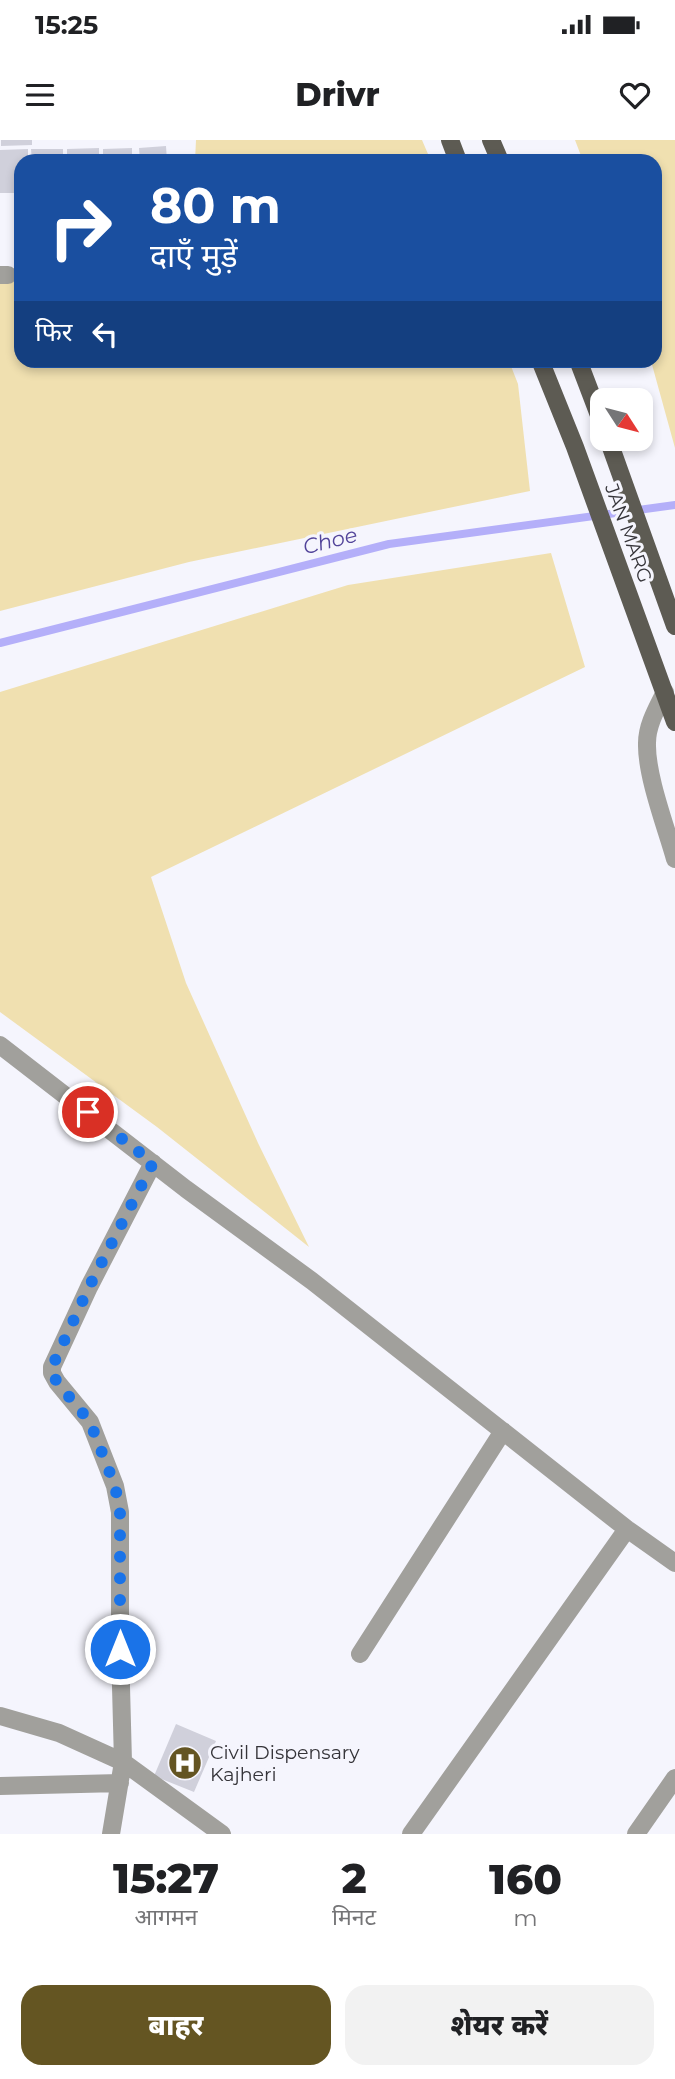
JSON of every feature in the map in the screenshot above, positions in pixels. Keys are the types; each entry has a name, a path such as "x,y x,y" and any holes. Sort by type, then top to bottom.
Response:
{"main road":[{"name":"JAN MARG","path":"543,368 575,447 675,722"},
{"path":"581,368 590,392"},
{"name":"JAN MARG","path":"613,452 675,626"}],"street":[{"path":"665,692 651,720 647,743 654,787 675,859"},
{"path":"0,1045 312,1281 627,1530 675,1563"},
{"path":"111,1834 123,1762 120,1512 115,1486 90,1422 57,1382 52,1367 89,1287 153,1163"},
{"path":"360,1654 503,1431"},
{"path":"411,1834 627,1530"},
{"path":"0,1716 59,1733 123,1762 222,1834"},
{"path":"636,1834 675,1778"},
{"path":"0,1786 120,1783"}],"shaded area":[{"path":"196,140 422,140 428,154 195,154"},
{"path":"575,140 675,140 675,448 653,368 662,368 662,154 580,154"},
{"path":"14,281 14,368 512,368 518,384 530,491 189,562 0,611 0,282"},
{"path":"551,553 585,667 151,877 186,983 258,1143 309,1247 157,1127 0,1012 0,692 348,585"}],"building":[{"path":"1,140 32,140 32,145 1,146"},
{"path":"166,146 167,154 139,154 139,148"},
{"path":"99,148 99,154 67,154 67,149"},
{"path":"132,148 132,154 103,154 103,149"},
{"path":"28,149 28,154 14,154 14,193 0,193 0,150"},
{"path":"31,149 63,149 63,154 31,154"},
{"path":"176,1724 216,1741 194,1792 154,1776"}],"waterway":[{"name":"Choe","path":"0,643 389,544 675,505"}],"place":[{"name":"Civil Dispensary Kajheri","path":"185,1763"}],"route":[{"path":"88,1112 153,1163 89,1287 52,1367 57,1382 90,1422 115,1486 120,1512 120,1649"}]}
